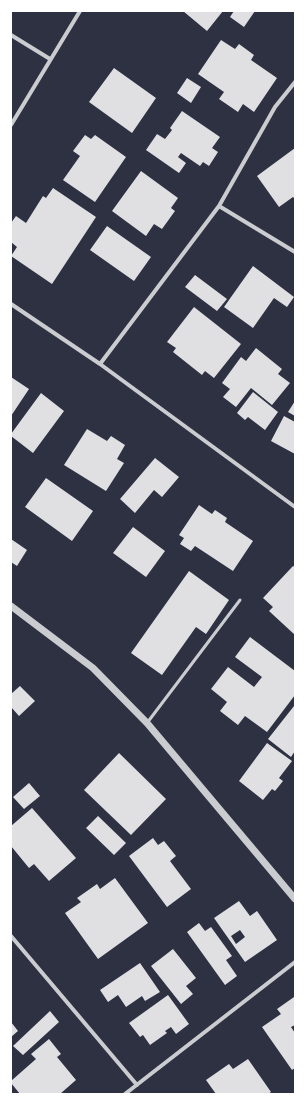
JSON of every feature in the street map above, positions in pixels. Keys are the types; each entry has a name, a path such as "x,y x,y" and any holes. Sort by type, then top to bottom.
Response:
{"street":[{"path":"11,125 80,11"},
{"path":"11,35 50,59"},
{"path":"100,364 219,206 275,107 295,82"},
{"path":"219,206 295,252"},
{"path":"11,304 100,364 293,506"},
{"path":"11,606 93,668 147,723 295,899"},
{"path":"11,936 137,1085"},
{"path":"125,1094 295,962"}],"lane":[{"path":"293,506 295,501"},
{"path":"147,723 240,600"}],"building":[{"path":"183,11 223,11 207,31"},
{"path":"234,11 255,11 244,27 230,17"},
{"path":"221,40 235,49 239,44 254,55 251,60 277,78 254,112 243,104 238,112 219,99 224,92 198,74"},
{"path":"114,68 156,98 132,133 89,102"},
{"path":"187,78 201,87 191,103 177,93"},
{"path":"182,111 220,137 212,148 218,152 209,166 203,162 200,166 181,153 178,157 186,163 179,173 146,150 157,134 165,139 172,130 170,128"},
{"path":"85,135 91,139 95,135 126,157 95,202 63,180 80,156 73,151"},
{"path":"295,148 295,199 293,197 279,207 257,176"},
{"path":"141,171 178,198 171,208 175,211 162,229 154,224 146,236 112,211"},
{"path":"53,188 96,217 52,284 11,256 17,247 11,242 11,223 16,216 26,223 43,196 46,198"},
{"path":"107,226 151,257 134,281 90,250"},
{"path":"253,266 294,297 287,307 274,298 253,328 224,307"},
{"path":"195,275 227,299 217,311 185,287"},
{"path":"194,307 241,344 214,378 205,371 202,375 173,352 176,348 167,342"},
{"path":"256,348 282,369 278,374 290,383 272,405 251,388 236,407 223,397 230,389 222,383 241,357 246,361"},
{"path":"11,377 29,389 11,416"},
{"path":"253,392 278,412 265,430 248,417 245,420 237,413"},
{"path":"41,393 64,411 33,453 11,436 11,434"},
{"path":"295,401 295,416 288,412"},
{"path":"284,416 295,422 295,454 271,441"},
{"path":"87,429 107,441 111,436 125,445 117,459 124,463 106,491 64,465"},
{"path":"155,458 179,477 162,497 154,490 135,513 120,499"},
{"path":"46,478 93,511 72,541 25,507"},
{"path":"199,505 212,514 215,510 227,518 225,522 253,541 233,571 195,546 191,551 180,544 184,538 179,535"},
{"path":"133,527 165,551 146,577 113,553"},
{"path":"11,539 27,550 17,566 11,562"},
{"path":"293,566 295,567 295,635 269,611 273,607 263,598"},
{"path":"189,571 229,600 206,634 196,627 162,675 131,653"},
{"path":"250,637 295,671 295,695 267,732 245,716 238,725 220,711 227,702 211,689 228,667 254,687 262,677 235,657"},
{"path":"20,686 35,701 19,716 11,707 11,694"},
{"path":"294,706 295,751 291,757 268,739"},
{"path":"267,743 292,761 279,778 283,781 275,791 272,789 263,800 239,781"},
{"path":"119,753 166,799 131,835 84,790"},
{"path":"29,783 40,796 24,809 13,797"},
{"path":"32,808 76,858 49,881 34,864 29,868 11,846 11,826"},
{"path":"98,816 126,843 114,855 86,828"},
{"path":"153,838 158,845 164,841 176,856 170,861 191,889 167,907 129,856"},
{"path":"115,878 148,923 98,959 65,913 81,902 77,898 97,884 100,889"},
{"path":"239,901 250,916 257,911 277,940 245,962 214,918","holes":["240,930 245,937 236,944 231,936"]},
{"path":"199,923 205,931 211,927 232,956 226,960 237,976 225,985 187,932"},
{"path":"173,949 196,978 186,986 193,994 181,1004 151,966"},
{"path":"140,963 160,992 145,1001 142,996 126,1007 118,995 108,1002 100,990"},
{"path":"168,995 189,1024 176,1034 171,1027 165,1031 167,1033 150,1045 143,1035 140,1037 129,1023"},
{"path":"294,997 295,1025 291,1027 295,1033 295,1068 292,1070 262,1027 281,1014 277,1009"},
{"path":"50,1011 59,1022 23,1055 13,1046"},
{"path":"11,1022 18,1031 11,1037"},
{"path":"49,1039 61,1054 57,1057 76,1080 60,1094 20,1094 11,1081 36,1059 31,1054"},
{"path":"248,1059 271,1092 268,1094 216,1094 206,1080 229,1064 233,1069"}]}
